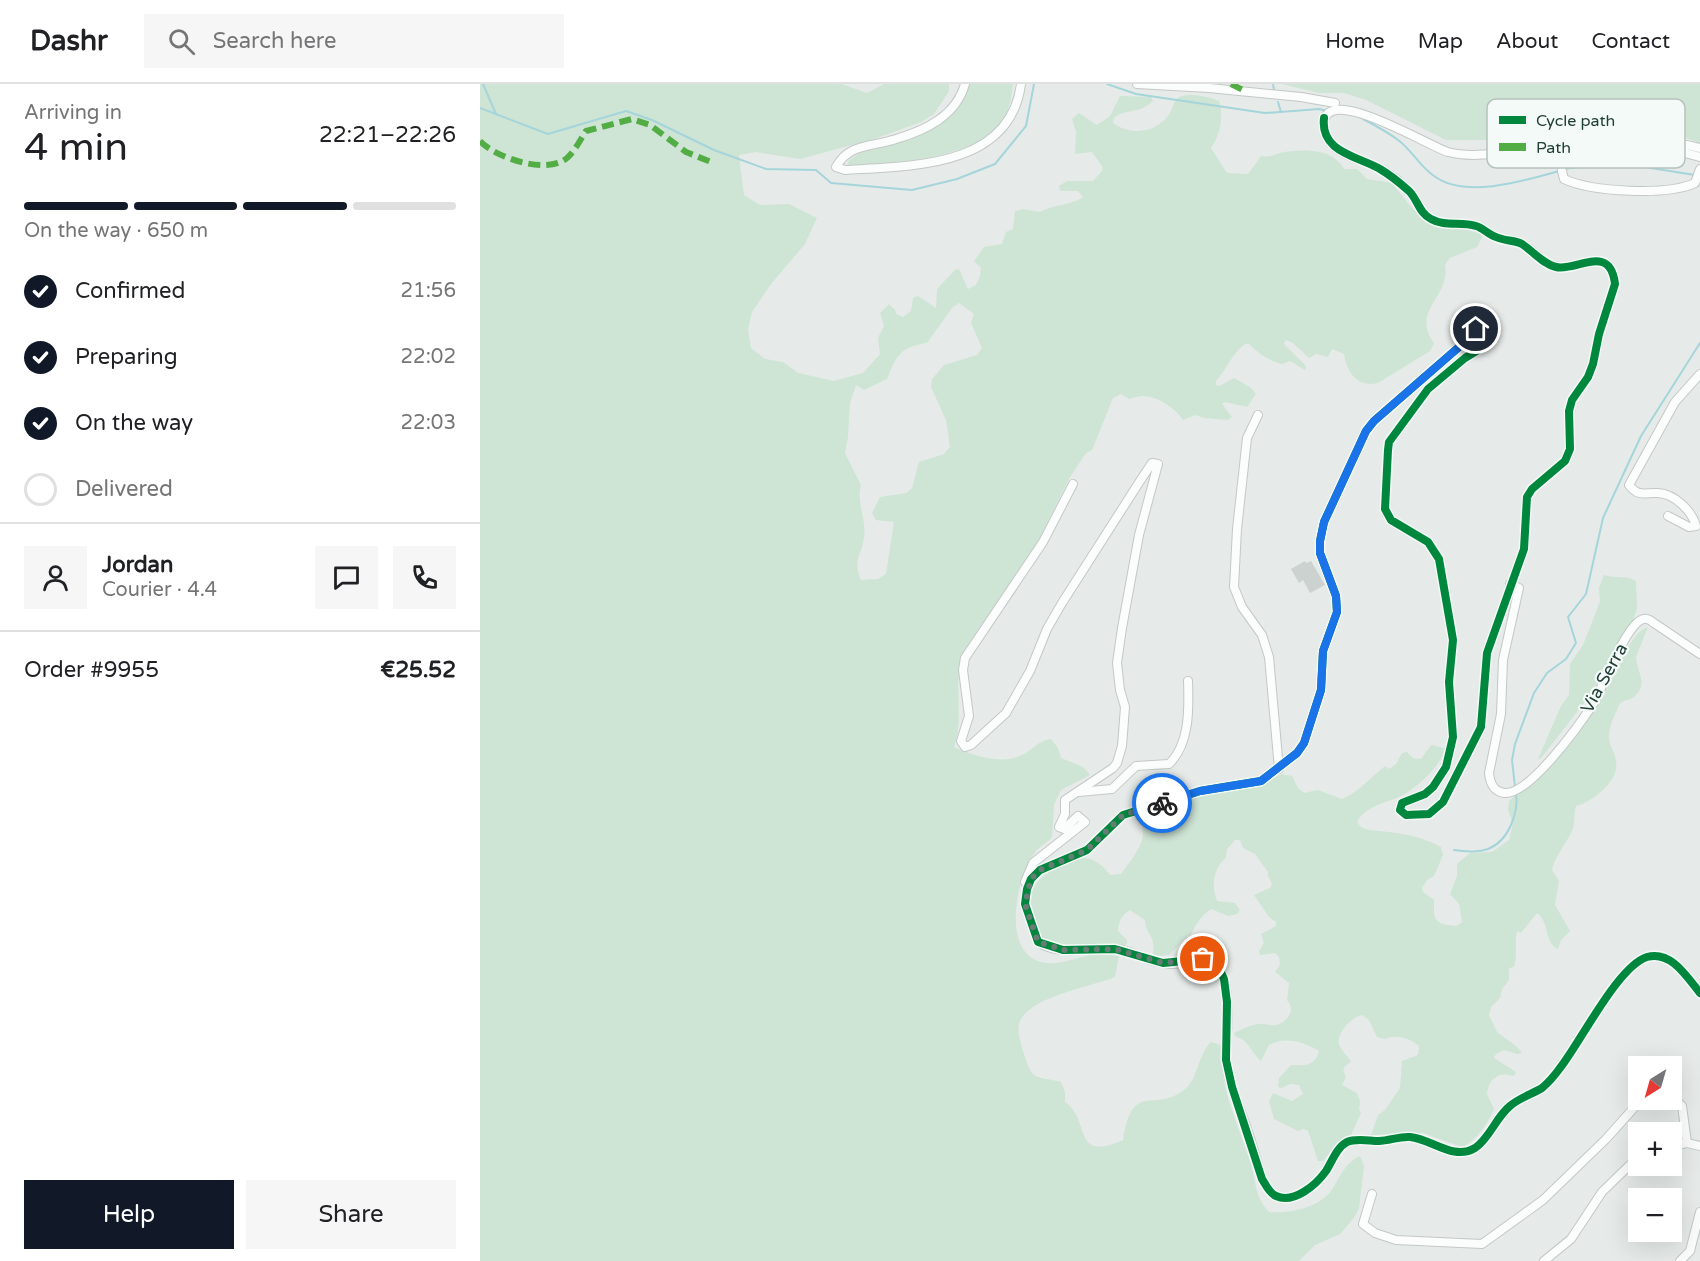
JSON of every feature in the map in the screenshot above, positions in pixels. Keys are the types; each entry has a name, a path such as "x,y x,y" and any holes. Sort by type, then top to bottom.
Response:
{"street":[{"path":"965,84 961,98 940,122 896,139 852,149 842,157 836,167 845,170 921,166 959,156 1002,132 1019,104 1021,84"},
{"path":"1137,84 1301,97 1333,105"},
{"path":"1487,153 1459,154 1438,148 1401,123 1350,102 1340,101 1333,105 1324,118 1325,134 1336,148 1379,168 1394,178 1411,192 1421,211 1428,217 1446,224 1476,226 1497,238 1520,243 1546,263 1556,267 1563,268 1591,260 1599,262 1606,266 1614,278 1615,284 1599,334 1593,364 1588,377 1572,400 1569,411 1570,449 1565,461 1532,489 1527,497 1524,549 1487,653 1481,728 1443,802 1429,814 1406,815 1400,810 1402,803 1425,794 1433,787 1446,767 1453,728 1449,682 1453,640 1439,559 1428,542 1391,520 1385,509 1388,450 1389,441 1428,389 1465,358 1482,348 1485,340 1484,332 1476,329 1470,331 1459,347 1374,421 1366,431 1324,522 1320,553 1333,582 1337,612 1323,651 1321,690 1308,734 1297,753 1261,781 1200,791 1123,815 1087,850 1040,870 1031,879 1025,904 1038,942 1042,945 1064,950 1115,949 1163,963 1203,959 1212,962 1220,970 1224,979 1227,1002 1226,1060 1232,1088 1262,1179 1270,1192 1285,1198 1293,1197 1311,1187 1325,1173 1339,1149 1352,1140 1381,1141 1413,1137 1454,1153 1463,1153 1474,1148 1510,1106 1548,1082 1562,1066 1622,978 1635,963 1647,957 1660,956 1667,959 1680,968 1700,993"},
{"path":"1685,148 1687,145 1700,148"},
{"path":"1685,153 1700,157"},
{"path":"1561,168 1564,179 1578,185 1633,192 1681,189 1697,184 1700,169"},
{"path":"1668,516 1689,527 1696,526 1693,515 1676,500 1659,493 1642,495 1634,492 1629,485 1674,402 1695,385 1700,374"},
{"path":"1258,415 1247,438 1237,529 1234,587 1242,607 1262,635 1269,657 1279,769"},
{"path":"1027,889 1023,885 1033,863 1085,822 1078,816 1064,829 1059,827 1065,814 1065,800 1117,763 1122,746 1125,707 1120,690 1117,663 1139,535 1158,464 1156,462 1148,466 1062,603 1047,630 1030,671 1006,712 971,745 964,747 961,741 969,716 963,670 965,658 1043,542 1072,484"},
{"name":"Via Serra","path":"1510,584 1519,588 1503,660 1501,714 1489,773 1493,788 1500,792 1509,793 1521,789 1553,757 1592,704 1626,638 1641,620 1654,622 1700,654"},
{"path":"1076,792 1112,789 1136,766 1169,764 1181,748 1189,711 1188,681"},
{"path":"1682,1106 1687,1143"},
{"path":"1372,1194 1363,1224 1376,1233 1396,1240 1482,1244 1543,1200 1606,1140 1632,1110"},
{"path":"1682,1144 1700,1146"},
{"path":"1544,1261 1571,1239 1602,1192 1628,1167"},
{"path":"1680,1261 1690,1251 1700,1212"}],"green space":[{"path":"480,84 842,84 867,93 884,84 949,84 949,91 934,114 921,122 874,139 800,159 756,152 739,155 744,195 760,205 789,204 817,218 805,244 771,284 752,312 748,330 751,348 765,359 783,362 798,373 834,381 863,373 880,354 878,338 884,326 880,313 889,304 896,314 903,317 911,311 913,298 918,296 936,308 937,289 955,270 959,269 968,289 976,285 981,268 974,261 984,247 1002,244 1006,232 1013,229 1015,211 1023,209 1040,212 1083,197 1078,191 1060,191 1059,186 1067,181 1093,181 1102,171 1102,166 1092,152 1075,154 1076,132 1072,119 1079,113 1097,125 1110,116 1120,96 1151,97 1153,101 1142,108 1114,118 1113,123 1135,131 1149,129 1162,122 1177,99 1186,95 1219,101 1220,125 1217,138 1211,148 1227,173 1248,174 1261,156 1292,151 1318,152 1333,157 1344,169 1357,169 1367,179 1392,183 1415,211 1428,221 1483,235 1477,247 1450,258 1445,265 1442,286 1426,321 1434,343 1430,351 1378,383 1365,383 1355,378 1344,354 1332,349 1328,357 1316,354 1309,358 1293,343 1286,340 1284,344 1306,366 1305,370 1290,361 1282,364 1273,361 1260,354 1249,344 1245,344 1233,356 1216,381 1216,385 1220,386 1234,378 1250,387 1256,394 1247,407 1225,402 1222,404 1232,417 1228,420 1195,415 1183,420 1171,408 1155,398 1143,396 1129,399 1121,394 1113,398 1092,450 1086,453 1070,477 1037,543 961,657 959,669 958,725 954,747 979,756 1006,759 1022,755 1039,743 1051,739 1058,748 1061,758 1083,767 1090,775 1061,790 1054,805 1052,837 1035,852 1022,878 1016,913 1017,929 1021,944 1028,955 1041,962 1062,962 1096,954 1119,956 1115,977 1046,1000 1024,1015 1019,1024 1019,1034 1026,1061 1032,1073 1040,1078 1061,1082 1065,1092 1065,1102 1073,1110 1089,1143 1096,1146 1107,1146 1123,1140 1132,1110 1146,1101 1173,1097 1184,1090 1189,1086 1206,1048 1211,1042 1221,1045 1223,1075 1230,1104 1250,1161 1258,1194 1269,1212 1286,1212 1305,1208 1321,1200 1328,1195 1347,1166 1360,1156 1364,1166 1359,1208 1354,1218 1340,1234 1315,1245 1299,1261 480,1261","holes":["959,303 974,314 971,323 982,348 977,355 944,365 932,379 931,387 946,420 950,447 944,454 919,462 912,488 906,493 880,497 872,513 876,520 894,522 886,574 878,579 861,580 857,567 865,531 860,498 861,485 845,453 850,403 856,385 864,390 887,379 897,358 905,350 927,343 952,308"]},
{"path":"960,84 1013,84 1009,107 998,127 967,147 949,153 910,160 853,166 847,164 860,153 913,138 937,126 954,109 959,97"},
{"path":"1282,84 1700,84 1700,143 1685,138 1685,99 1487,99 1487,140 1446,140 1366,100 1344,93 1319,93"},
{"path":"1604,575 1636,581 1637,608 1633,621 1591,694 1538,759 1561,706 1569,695 1570,664 1583,645 1593,620 1600,601 1599,588"},
{"path":"1648,627 1636,657 1641,688 1634,697 1620,703 1610,730 1609,738 1616,761 1614,776 1604,790 1576,806 1570,836 1552,870 1559,881 1555,905 1570,931 1561,940 1558,949 1551,942 1544,922 1537,913 1521,933 1517,931 1514,967 1509,968 1509,980 1502,989 1500,998 1491,1007 1489,1015 1497,1032 1522,1053 1504,1050 1496,1054 1494,1058 1516,1072 1514,1076 1504,1074 1492,1080 1487,1094 1494,1109 1492,1114 1477,1136 1462,1147 1423,1133 1371,1135 1378,1115 1385,1110 1400,1088 1402,1061 1418,1055 1419,1046 1403,1038 1377,1037 1369,1020 1362,1015 1346,1026 1339,1040 1341,1049 1351,1061 1344,1068 1346,1077 1342,1085 1357,1093 1360,1101 1361,1113 1351,1135 1337,1144 1323,1161 1318,1161 1308,1131 1304,1129 1298,1131 1274,1119 1269,1101 1273,1093 1292,1101 1303,1094 1299,1085 1290,1084 1282,1088 1278,1087 1279,1078 1291,1065 1305,1065 1315,1060 1319,1051 1301,1043 1275,1042 1269,1045 1261,1061 1234,1033 1257,1024 1280,1023 1291,1012 1287,1000 1289,983 1275,972 1280,965 1279,957 1275,953 1260,955 1259,951 1264,943 1261,934 1276,926 1276,922 1269,917 1254,895 1270,888 1272,884 1268,872 1255,854 1243,848 1240,840 1235,840 1227,849 1226,858 1218,867 1214,878 1214,889 1217,901 1235,903 1240,910 1237,914 1228,916 1211,909 1199,920 1191,935 1169,955 1156,956 1153,953 1153,942 1145,920 1130,910 1123,916 1118,928 1127,940 1127,944 1124,945 1062,945 1041,939 1029,904 1036,884 1058,866 1083,858 1098,863 1110,875 1121,874 1135,855 1142,840 1142,826 1138,820 1142,812 1206,792 1250,788 1282,774 1292,776 1298,788 1304,793 1318,790 1342,799 1360,788 1385,766 1389,769 1396,764 1402,753 1407,752 1413,758 1421,759 1431,745 1444,748 1443,755 1433,770 1403,795 1369,810 1357,822 1367,830 1414,836 1441,847 1443,855 1434,876 1427,880 1422,888 1423,892 1434,900 1434,913 1437,920 1443,924 1458,925 1462,922 1459,904 1450,894 1457,876 1457,864 1470,853 1492,852 1509,840 1513,823 1508,810 1509,801 1538,774 1579,726 1614,676 1636,635"}],"building":[{"path":"1305,561 1306,563 1311,561 1325,585 1310,593 1303,580 1299,583 1291,569"}],"waterway":[{"path":"483,84 496,114"},
{"path":"480,108 548,134 626,111 652,120 714,150 766,169 816,170 831,183 912,190 957,179 995,164 1026,126 1034,84"},
{"path":"1107,84 1136,94 1265,113 1319,109 1328,111"},
{"path":"1273,84 1274,90"},
{"path":"1278,102 1281,112"},
{"path":"1363,119 1398,140 1429,172 1447,183 1462,186 1495,186 1559,171"},
{"path":"1564,169 1571,168"},
{"path":"1651,168 1695,175"},
{"path":"1515,787 1512,760 1515,744 1534,693 1547,673 1566,659 1576,643 1568,617 1586,594 1603,518 1641,436 1700,343"},
{"path":"1454,850 1484,850 1502,840 1514,817 1516,792"}],"marked path":[{"path":"1231,84 1247,92"},
{"path":"480,141 509,158 535,165 547,165 567,158 586,131 632,119 650,125 686,152 711,162"}],"cycle path":[{"path":"1324,118 1324,129 1334,146 1395,179 1409,191 1431,219 1442,223 1479,227 1491,235 1522,244 1543,261 1556,267 1599,261 1606,264 1612,271 1615,284 1599,334 1593,364 1588,377 1572,400 1569,411 1570,449 1565,461 1532,489 1527,497 1524,549 1487,653 1481,727 1443,802 1429,814 1406,815 1400,810 1402,803 1425,794 1433,787 1446,767 1453,737 1449,682 1453,640 1439,559 1428,542 1391,520 1385,509 1389,442 1428,389 1465,358 1481,348 1485,340 1483,332 1476,329 1470,331 1459,347 1374,421 1366,431 1324,522 1320,553 1336,596 1337,612 1323,651 1321,690 1304,743 1297,753 1261,781 1200,791 1123,815 1087,850 1040,870 1031,879 1025,904 1038,942 1063,950 1115,949 1163,963 1203,959 1212,961 1224,979 1227,1002 1226,1060 1232,1087 1262,1179 1271,1193 1283,1198 1304,1192 1317,1182 1340,1148 1347,1142 1383,1141 1410,1137 1451,1151 1459,1152 1475,1148 1485,1139 1510,1106 1542,1088 1552,1078 1612,989 1636,963 1647,957 1664,957 1671,961 1678,966 1700,993"}],"way so far":[{"path":"1162,803 1123,815 1087,850 1040,870 1031,879 1025,904 1038,942 1042,945 1064,950 1115,949 1171,964 1203,959"}],"route":[{"path":"1162,803 1200,791 1248,785 1261,781 1279,769 1297,753 1304,743 1318,705 1323,651 1337,612 1333,582 1320,553 1324,522 1366,431 1374,421 1459,347 1470,331 1476,329"}]}
